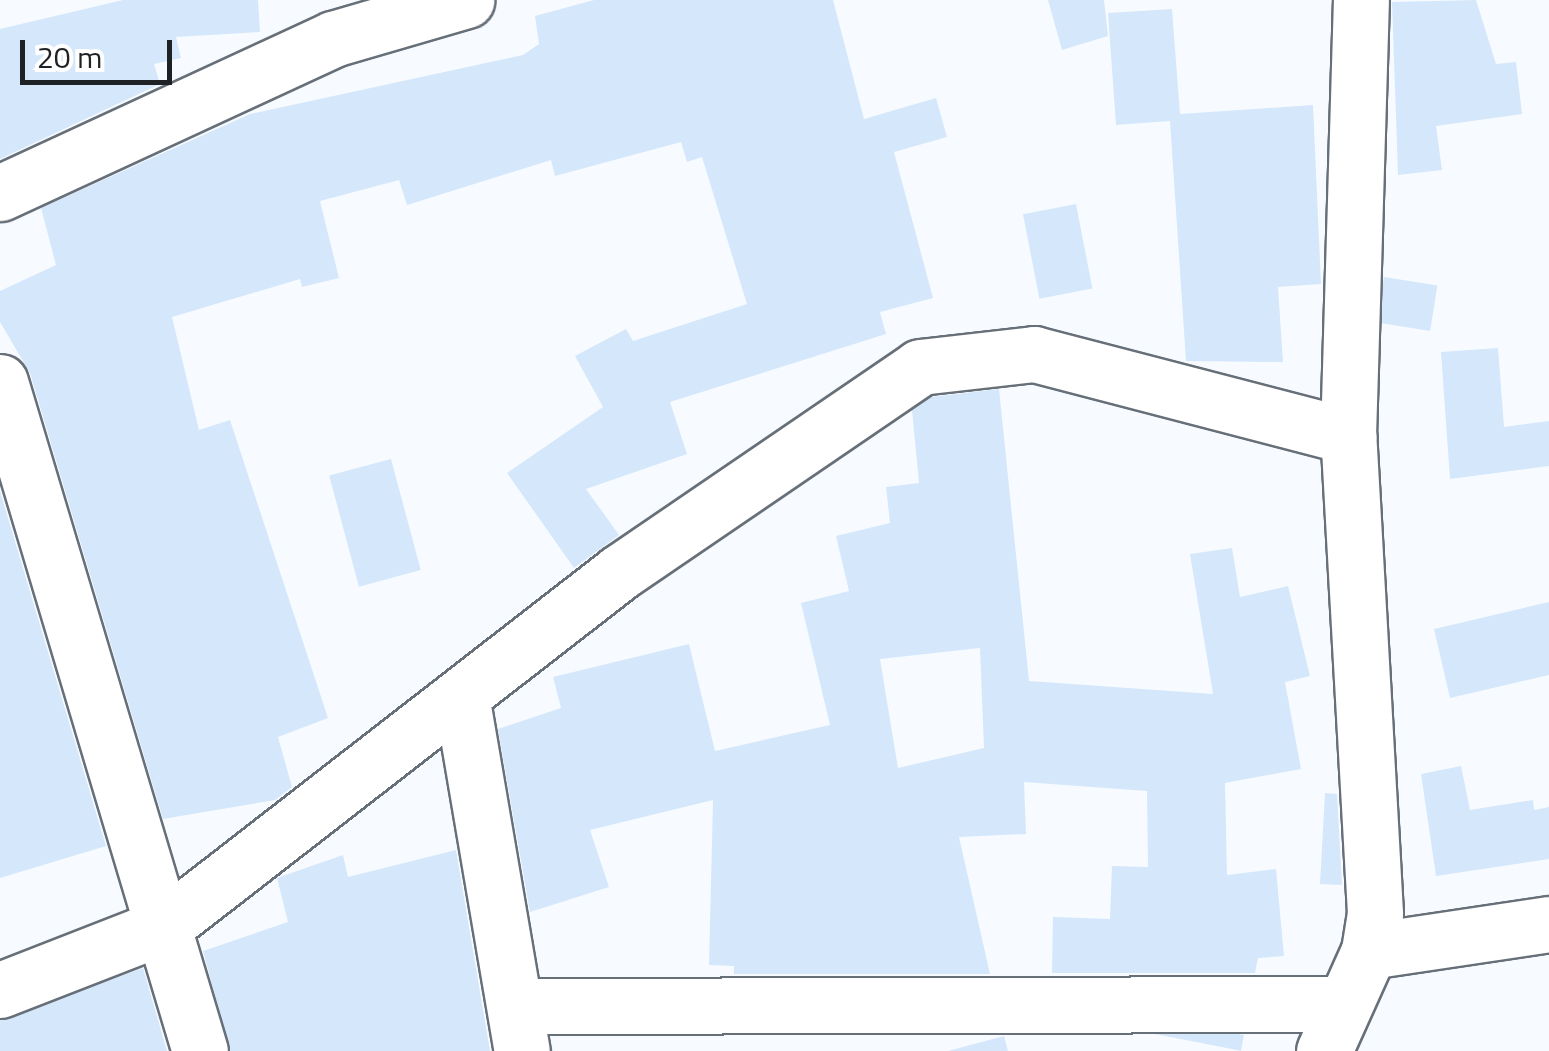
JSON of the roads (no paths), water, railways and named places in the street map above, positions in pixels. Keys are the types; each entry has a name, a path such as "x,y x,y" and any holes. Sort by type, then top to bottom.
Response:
{"street":[{"path":"0,193 333,38 466,0"},
{"path":"462,701 521,1028 1332,1027 1369,951 1374,913 1348,436 1364,1"},
{"path":"0,990 164,926 462,701 620,572 920,367 1034,354 1348,436"},
{"path":"0,382 200,1051"},
{"path":"1369,951 1549,924"}]}
